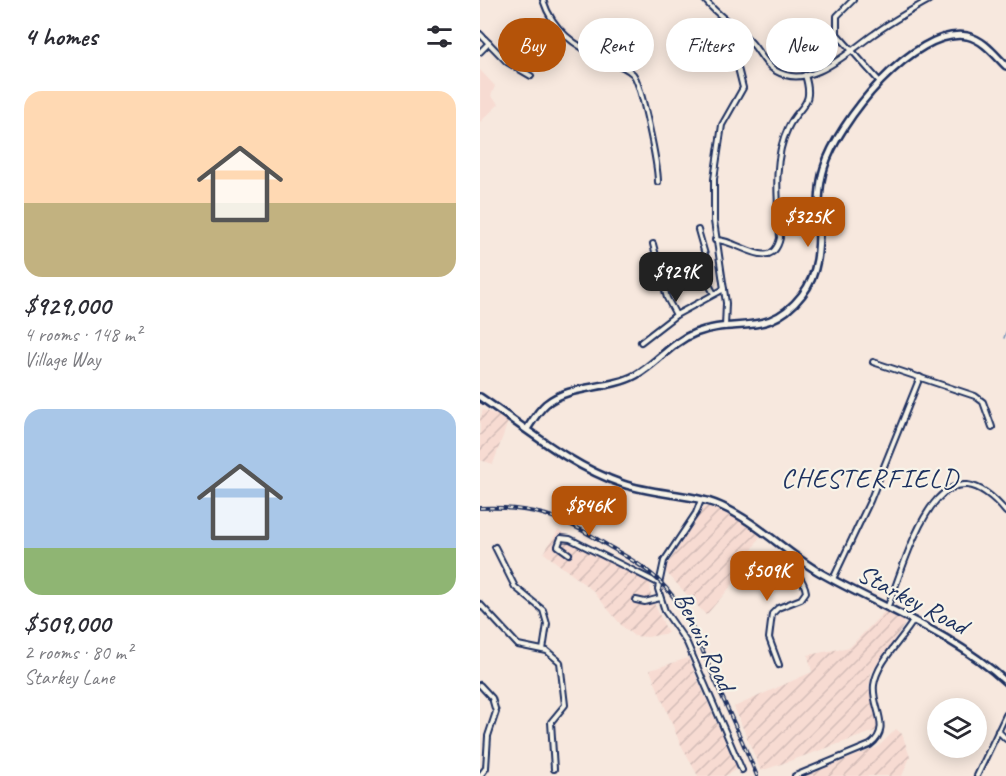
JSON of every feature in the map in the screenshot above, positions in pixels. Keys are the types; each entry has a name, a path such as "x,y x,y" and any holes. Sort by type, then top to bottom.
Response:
{"street":[{"path":"543,0 554,24 568,39 624,68 636,78 658,182"},
{"path":"705,0 722,18"},
{"path":"853,0 840,13 835,27 839,39 880,82"},
{"path":"754,47 777,72 790,76 805,75 852,52 894,20 930,0"},
{"path":"480,34 507,62 531,76"},
{"path":"527,429 543,406 558,396 624,381 648,368 686,337 704,330 754,326 769,321 790,308 807,288 818,258 818,201 825,164 849,118 880,82 923,48 954,36 969,37 980,41 1006,66"},
{"path":"480,52 489,43"},
{"path":"725,327 724,289 715,240 713,189 718,143 724,119 743,88 739,72"},
{"path":"715,240 724,240 764,255 773,252 777,246 780,235 777,188 781,156 788,128 807,103 809,90 805,75"},
{"path":"698,230 706,258 708,283 713,292"},
{"path":"653,244 667,298 676,315"},
{"path":"641,342 676,315 700,303 713,292 724,289"},
{"path":"873,362 977,397 983,402 992,427"},
{"path":"833,579 870,501 921,377"},
{"name":"Starkey Road","path":"480,397 566,456 607,478 650,491 701,499 740,517 788,552 833,579 967,650 1006,682"},
{"path":"887,608 925,513 937,498 958,486 970,486 989,495 1006,512"},
{"name":"Benois Road","path":"701,499 696,513 664,561 658,584 660,598 665,611 687,643 742,770"},
{"path":"569,554 558,546 561,538 570,539 658,584"},
{"path":"495,548 515,587 543,610 547,624 543,650"},
{"path":"779,665 769,638 772,614 778,608 801,599 806,592 803,582 790,563 788,552"},
{"path":"636,600 645,603 660,598"},
{"path":"480,604 518,645 543,650 558,659 563,677 564,708 550,723 554,769"},
{"path":"795,776 870,745 876,740 881,722 874,696 875,679 913,621"},
{"path":"480,685 492,698 496,712 488,736 486,768 480,776"},
{"path":"977,776 1006,715"},
{"path":"998,731 1006,739"}],"shaded area":[{"path":"480,70 495,86 491,96 499,104 480,122"},
{"path":"483,410 509,419 493,464 480,460 480,419"},
{"path":"707,506 731,515 760,536 733,584 706,615 664,570 703,508"},
{"path":"558,530 650,579 651,597 668,633 648,637 634,636 622,626 592,590 544,553"},
{"path":"886,610 903,618 904,625 871,673 869,688 878,730 761,771 734,707 812,672 808,655 850,647"},
{"path":"688,658 737,769 725,776 698,776 679,741 650,670"},
{"path":"896,729 902,734 910,757 902,776 804,776 878,747"}],"waterway":[{"path":"1004,338 1006,332"}],"railway":[{"path":"480,508 531,511 560,520 633,560 658,580 686,615 757,776"}],"district":[{"name":"CHESTERFIELD","path":"870,478"}]}
